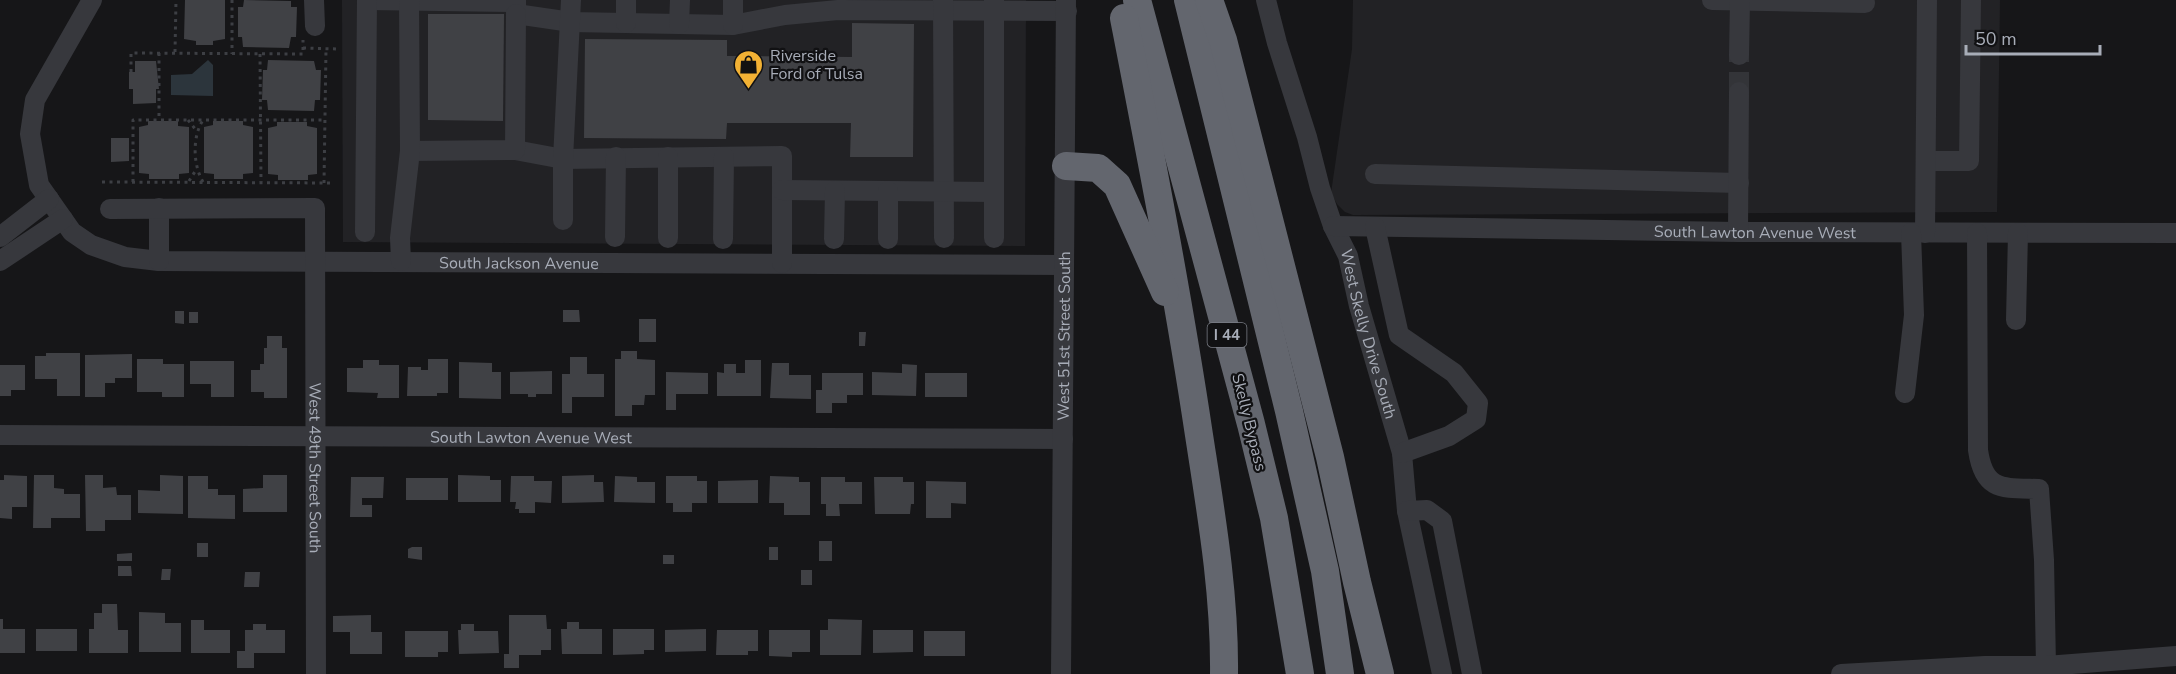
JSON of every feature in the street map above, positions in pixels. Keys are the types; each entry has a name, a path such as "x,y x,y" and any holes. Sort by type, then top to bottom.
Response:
{"highway":[{"path":"1121,0 1184,331 1214,533 1224,674"},
{"name":"Skelly Bypass","path":"1137,0 1248,412 1274,518 1300,674"},
{"name":"I 44","path":"1188,0 1289,411 1325,571 1341,674"},
{"path":"1209,0 1223,40 1330,457 1380,674"},
{"path":"1223,40 1231,0"},
{"path":"1066,166 1098,168 1118,185 1184,331"}],"street":[{"path":"0,261 63,219 39,185 30,134 35,100 92,0"},
{"path":"309,32 314,0"},
{"path":"365,232 366,0 465,0 516,5 571,22 733,25 785,8 838,5 1066,5"},
{"path":"401,261 400,238 410,151 409,0"},
{"path":"563,220 563,159 571,0"},
{"path":"626,0 626,23"},
{"path":"680,0 680,24"},
{"path":"733,0 733,25"},
{"name":"West Skelly Drive South","path":"1266,0 1320,188 1333,226 1348,256 1359,306 1402,453 1407,511 1442,674"},
{"path":"1712,0 1865,3"},
{"path":"1905,393 1914,315 1918,233 1926,161 1927,0"},
{"path":"1926,161 1970,161 1971,0"},
{"path":"1739,55 1740,1"},
{"path":"515,150 516,5"},
{"path":"943,5 944,238"},
{"path":"994,5 994,238"},
{"name":"West 51st Street South","path":"1061,674 1066,5"},
{"path":"1738,232 1739,92"},
{"path":"410,151 515,150 563,159 782,156 782,263"},
{"path":"668,157 668,238"},
{"path":"723,238 724,157"},
{"path":"615,237 616,158"},
{"path":"1375,174 1738,183"},
{"path":"782,190 994,192"},
{"path":"834,239 835,190"},
{"path":"888,191 888,238"},
{"path":"0,237 49,199"},
{"path":"110,209 159,208 159,261"},
{"name":"West 49th Street South","path":"159,208 315,208 316,674"},
{"name":"South Jackson Avenue","path":"63,219 72,232 107,252 141,260 159,261 1063,265"},
{"name":"South Lawton Avenue West","path":"1333,226 1738,232 2176,233"},
{"path":"1375,227 1399,335 1454,373 1478,403 1476,419 1449,436 1402,453"},
{"path":"1977,233 1980,467 1990,482 2004,488 2039,489 2044,560 2046,666"},
{"path":"2016,320 2018,233"},
{"name":"South Lawton Avenue West","path":"0,435 1063,440"},
{"path":"1407,511 1427,510 1442,521 1472,674"},
{"path":"1841,674 1986,666 2046,666 2176,656"}],"path":[{"path":"176,0 176,53"},
{"path":"232,0 232,54"},
{"path":"131,72 131,53 303,54 309,32"},
{"path":"303,48 338,49"},
{"path":"324,183 326,49"},
{"path":"159,53 159,120"},
{"path":"260,54 261,182"},
{"path":"133,182 133,120 325,120"},
{"path":"188,120 196,130"},
{"path":"203,120 196,130 196,170 203,182"},
{"path":"189,182 196,170"},
{"path":"102,182 334,183"}],"shaded area":[{"path":"342,0 1026,0 1025,246 343,242"},
{"path":"1353,0 2000,0 1997,212 1353,215 1345,212 1337,204 1331,193 1352,49"},
{"path":"208,60 213,65 213,96 171,95 171,75 192,74"}],"building":[{"path":"185,0 225,0 225,39 213,41 213,45 196,45 196,41 184,39"},
{"path":"244,0 291,1 291,7 297,7 296,37 291,37 289,48 243,47 242,37 238,37 238,7 243,7"},
{"path":"428,14 504,14 503,121 428,120"},
{"name":"Riverside Ford of Tulsa","path":"852,23 914,24 913,157 850,157 851,123 727,123 726,139 584,138 585,39 727,40 727,56 852,57"},
{"path":"268,60 314,61 316,70 321,70 320,100 315,100 314,111 268,110 267,100 262,100 263,70 267,70"},
{"path":"135,61 156,61 159,89 156,89 156,103 133,104 133,89 129,89 129,72 135,72"},
{"path":"148,121 178,121 178,126 189,127 189,173 179,174 179,179 149,179 149,174 139,173 139,127 148,125"},
{"path":"213,121 243,121 243,125 253,127 253,173 243,174 243,179 214,179 214,174 204,173 204,127 213,125"},
{"path":"277,122 307,122 307,126 317,128 317,174 308,175 308,180 278,180 278,175 268,174 268,128 277,126"},
{"path":"111,138 129,138 129,161 111,162"},
{"path":"563,310 579,310 580,322 563,322"},
{"path":"175,311 184,311 184,324 175,323"},
{"path":"189,312 198,312 198,323 189,323"},
{"path":"639,319 656,319 656,342 639,342"},
{"path":"859,332 866,332 865,346 859,346"},
{"path":"267,336 282,336 282,348 287,348 287,398 264,398 264,392 251,392 251,370 260,370 260,364 264,364"},
{"path":"621,351 637,351 637,359 655,360 655,395 645,395 644,405 632,405 632,416 615,416 615,359 621,359"},
{"path":"46,353 80,353 80,396 57,396 57,379 35,379 35,356 46,356"},
{"path":"132,354 132,378 115,378 115,383 105,383 105,397 85,397 85,355"},
{"path":"570,357 587,357 587,374 604,374 604,397 572,397 572,413 562,413 562,374 570,374"},
{"path":"137,359 163,359 163,364 184,364 184,397 162,397 162,392 137,392"},
{"path":"428,359 448,359 448,393 437,393 437,396 407,396 408,367 421,367 421,370 428,370"},
{"path":"363,360 379,360 379,365 399,365 399,398 377,398 378,393 347,392 347,368 363,368"},
{"path":"745,360 761,360 761,396 717,396 717,372 724,373 724,364 736,364 736,373 745,373"},
{"path":"190,361 234,361 234,397 211,397 211,384 190,384"},
{"path":"459,362 492,363 492,372 501,372 501,399 459,398"},
{"path":"772,363 789,363 789,375 811,375 811,399 770,398"},
{"path":"902,364 917,365 916,396 872,395 872,372 902,373"},
{"path":"0,365 25,365 25,390 11,390 11,396 0,396"},
{"path":"552,371 552,394 536,394 536,397 528,397 528,394 510,394 510,372"},
{"path":"666,372 708,373 708,394 676,394 676,410 666,410"},
{"path":"822,373 863,373 863,395 847,395 847,403 832,403 832,413 816,413 816,390 822,390"},
{"path":"925,373 967,373 967,397 925,397"},
{"path":"4,475 27,476 27,507 12,507 12,519 0,518 0,480 4,480"},
{"path":"34,475 54,475 54,488 64,489 64,494 80,494 80,518 51,518 51,528 33,528"},
{"path":"85,475 103,475 103,488 116,487 117,495 131,495 131,520 105,520 105,531 86,531"},
{"path":"160,475 183,476 183,514 138,513 138,490 160,491"},
{"path":"263,475 287,475 287,512 243,512 243,489 263,488"},
{"path":"458,475 490,476 490,480 501,480 501,502 458,502"},
{"path":"594,475 594,482 603,482 604,502 562,503 562,476"},
{"path":"188,476 208,476 208,489 218,489 218,495 235,495 235,519 188,518"},
{"path":"511,476 534,476 534,481 552,481 551,503 535,502 535,513 519,513 519,509 515,509 516,502 510,502"},
{"path":"615,476 637,477 637,482 655,482 655,503 614,502"},
{"path":"666,476 697,476 697,481 707,481 707,503 692,503 692,512 673,512 673,503 666,503"},
{"path":"770,476 799,477 799,482 810,482 810,515 784,515 784,503 769,503"},
{"path":"351,477 384,477 383,498 362,498 362,505 372,505 372,517 350,517"},
{"path":"821,477 845,477 845,482 862,482 862,504 839,504 840,516 826,516 826,504 821,504"},
{"path":"874,477 903,477 903,482 914,482 914,504 911,504 910,514 875,514"},
{"path":"406,478 448,478 448,500 406,500"},
{"path":"758,480 758,503 718,503 718,481"},
{"path":"926,481 966,482 966,504 951,503 951,518 926,518"},
{"path":"819,541 832,541 832,561 819,561"},
{"path":"197,543 208,543 208,557 197,557"},
{"path":"422,547 422,560 408,558 408,549"},
{"path":"769,547 778,547 778,560 769,560"},
{"path":"132,553 132,561 117,561 117,554"},
{"path":"663,555 674,555 674,564 663,564"},
{"path":"118,566 131,566 132,576 118,576"},
{"path":"162,569 171,569 170,580 161,580"},
{"path":"801,570 812,570 812,585 801,585"},
{"path":"245,572 260,572 259,587 244,587"},
{"path":"102,604 117,604 118,630 128,630 128,653 89,653 89,629 94,629 94,613 102,613"},
{"path":"139,612 165,613 165,623 181,623 181,652 139,652"},
{"path":"371,615 371,632 382,632 382,654 350,654 350,632 333,632 333,616"},
{"path":"509,615 546,615 547,629 551,629 551,650 541,650 541,655 519,655 519,668 504,668 504,654 509,654"},
{"path":"0,619 3,619 3,629 25,629 25,653 0,653"},
{"path":"828,619 862,620 861,655 820,655 820,630 828,630"},
{"path":"191,620 204,620 204,630 230,630 230,653 191,653"},
{"path":"567,622 579,622 579,629 602,629 602,654 562,654 561,629 567,629"},
{"path":"253,624 266,624 266,630 285,630 285,653 254,653 254,668 237,668 237,651 245,651 245,630 253,630"},
{"path":"461,624 474,624 474,631 498,631 499,653 459,654 458,630 461,630"},
{"path":"36,629 77,629 77,651 36,651"},
{"path":"613,629 654,629 654,650 644,650 644,654 613,655"},
{"path":"706,629 706,651 665,652 665,630"},
{"path":"717,630 758,630 758,651 748,651 748,655 716,655"},
{"path":"769,630 810,630 810,652 792,652 792,657 769,656"},
{"path":"873,630 913,630 913,652 873,653"},
{"path":"405,631 448,631 448,652 438,652 438,657 405,657"},
{"path":"924,631 965,631 965,656 924,656"}],"tunnel":[{"path":"1739,55 1739,92"}],"place":[{"name":"Riverside Ford of Tulsa","path":"749,90"}]}
